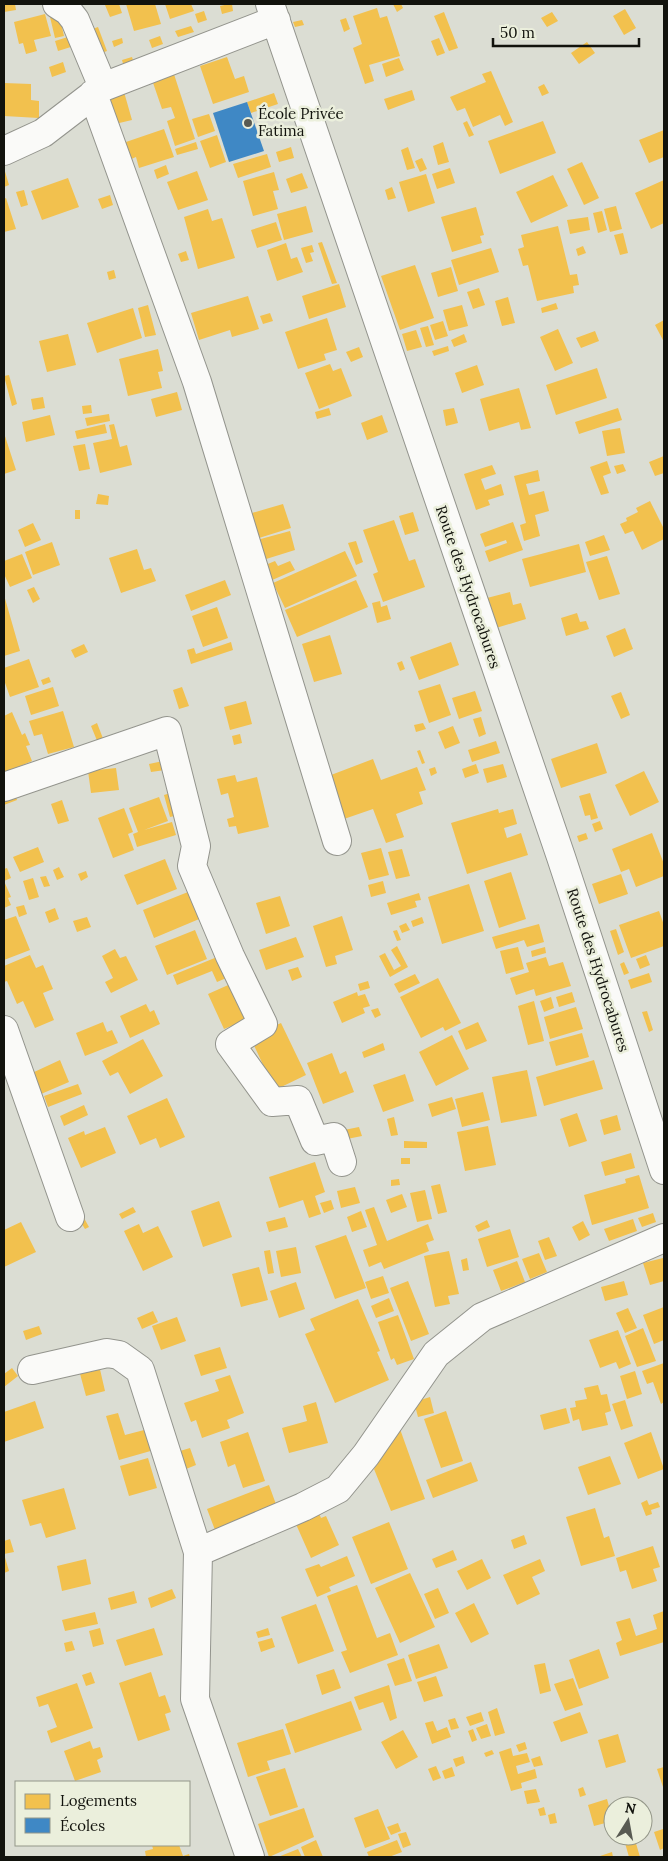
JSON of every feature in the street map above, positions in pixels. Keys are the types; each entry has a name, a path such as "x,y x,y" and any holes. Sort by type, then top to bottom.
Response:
{"street":[{"path":"57,4 68,11 75,20 197,382 337,841"},
{"path":"4,151 43,133 98,91 273,12"},
{"name":"Route des Hydrocabures","path":"273,12 564,866 664,1170"},
{"path":"4,787 167,732 196,846 192,866 230,956 263,1024 230,1044 272,1102 298,1100 315,1141 334,1137 342,1162"},
{"path":"4,1030 70,1217"},
{"path":"198,1552 303,1507 338,1489 366,1455 436,1354 482,1316 664,1238"},
{"path":"32,1370 107,1353 119,1355 140,1370 198,1552 195,1699 250,1857"}],"building: Logements":[{"path":"4,4 15,4 16,10 4,12"},
{"path":"119,4 122,13 110,17 105,5"},
{"path":"126,4 155,4 161,24 134,31"},
{"path":"165,4 191,4 194,11 170,19"},
{"path":"232,4 233,11 222,14 220,6"},
{"path":"393,4 401,4 403,8 397,12"},
{"path":"377,8 380,18 387,16 400,56 369,65 374,81 365,84 353,48 362,44 353,16"},
{"path":"625,9 636,28 624,35 613,16"},
{"path":"204,11 207,20 198,23 195,14"},
{"path":"444,12 458,48 449,51 434,16"},
{"path":"552,12 558,21 547,27 541,18"},
{"path":"45,14 51,36 34,40 37,51 26,54 23,43 19,44 14,22"},
{"path":"59,14 64,36 55,38 50,17"},
{"path":"346,18 350,29 344,32 340,20"},
{"path":"302,20 304,25 295,27 293,22"},
{"path":"191,26 194,32 178,37 175,31"},
{"path":"98,27 107,51 96,55 87,31"},
{"path":"71,36 74,46 58,51 55,41"},
{"path":"160,36 163,44 152,48 149,40"},
{"path":"122,38 123,43 114,47 112,41"},
{"path":"439,38 445,53 437,56 431,41"},
{"path":"587,42 595,53 579,64 571,53"},
{"path":"132,57 134,63 124,67 122,60"},
{"path":"227,57 235,79 244,76 249,92 213,104 200,66"},
{"path":"399,58 404,70 386,77 382,64"},
{"path":"63,62 66,72 52,77 49,67"},
{"path":"172,68 195,139 175,146 167,121 175,118 171,107 162,109 150,74"},
{"path":"491,71 513,122 505,126 500,115 473,127 465,108 457,111 450,97 486,82 482,74"},
{"path":"4,83 31,84 31,100 39,101 39,118 4,116"},
{"path":"544,84 549,93 542,96 538,87"},
{"path":"412,90 415,100 388,110 384,99"},
{"path":"124,92 132,120 115,124 108,96"},
{"path":"274,93 278,104 251,113 247,102"},
{"path":"209,114 215,131 198,137 192,119"},
{"path":"467,121 474,135 469,137 463,123"},
{"path":"543,121 556,153 500,174 488,141"},
{"path":"164,129 174,157 139,168 136,157 129,160 123,143"},
{"path":"664,130 664,157 649,163 639,140"},
{"path":"217,135 226,162 210,168 200,141"},
{"path":"196,142 198,149 177,155 175,149"},
{"path":"443,142 449,162 438,165 433,146"},
{"path":"291,147 294,158 279,162 276,152"},
{"path":"408,147 415,168 407,170 401,150"},
{"path":"267,154 271,167 238,178 233,164"},
{"path":"422,158 427,169 420,172 415,161"},
{"path":"582,162 599,198 584,205 567,169"},
{"path":"166,165 169,174 157,179 154,170"},
{"path":"4,168 9,185 4,187"},
{"path":"450,168 455,183 437,189 432,174"},
{"path":"197,171 208,200 178,210 167,182"},
{"path":"274,172 279,190 273,191 278,209 253,216 243,181"},
{"path":"302,173 308,188 291,193 286,179"},
{"path":"426,174 435,203 408,212 399,182"},
{"path":"553,175 568,206 531,223 516,192"},
{"path":"68,178 79,207 42,220 31,191"},
{"path":"664,180 664,223 651,229 635,193"},
{"path":"392,187 396,198 388,200 385,190"},
{"path":"24,190 28,205 21,207 16,192"},
{"path":"110,195 113,205 102,209 98,199"},
{"path":"6,198 16,229 4,232 4,199"},
{"path":"306,206 313,232 284,240 277,214"},
{"path":"616,206 622,229 610,232 604,209"},
{"path":"476,207 484,235 480,236 482,243 452,252 441,217"},
{"path":"208,209 212,221 222,218 235,258 198,269 184,217"},
{"path":"602,211 607,230 598,233 593,213"},
{"path":"588,217 590,230 570,234 567,220"},
{"path":"276,222 282,240 257,248 251,230"},
{"path":"558,226 570,275 577,274 579,285 573,286 574,293 537,301 528,265 523,266 518,249 524,247 521,235"},
{"path":"623,233 628,253 620,255 614,235"},
{"path":"322,242 337,283 332,284 318,243"},
{"path":"286,243 291,259 297,257 303,272 277,281 267,250"},
{"path":"312,245 314,252 310,253 313,261 306,263 301,248"},
{"path":"583,246 586,253 578,256 576,249"},
{"path":"491,248 499,272 459,285 451,260"},
{"path":"186,251 189,260 181,262 178,254"},
{"path":"415,265 434,318 400,330 381,276"},
{"path":"451,267 458,291 438,297 431,273"},
{"path":"114,270 116,278 109,280 107,272"},
{"path":"339,284 346,307 309,319 302,296"},
{"path":"479,288 485,305 473,309 467,292"},
{"path":"248,296 259,329 232,337 230,330 199,340 191,313"},
{"path":"508,297 515,323 502,326 495,301"},
{"path":"556,303 558,309 542,313 541,308"},
{"path":"148,305 156,335 145,337 138,308"},
{"path":"462,305 468,326 449,331 443,310"},
{"path":"133,308 142,338 97,353 87,323"},
{"path":"270,313 273,321 263,324 260,316"},
{"path":"327,318 337,350 324,354 326,360 298,369 285,332"},
{"path":"664,320 664,342 655,325"},
{"path":"443,321 448,336 435,340 430,325"},
{"path":"428,326 434,345 426,347 420,328"},
{"path":"558,329 573,363 555,371 540,337"},
{"path":"416,330 422,347 407,351 402,334"},
{"path":"595,331 599,341 581,348 576,338"},
{"path":"68,334 76,365 47,372 39,341"},
{"path":"464,334 467,342 454,347 451,340"},
{"path":"448,346 449,351 434,356 432,351"},
{"path":"359,347 363,357 351,362 346,352"},
{"path":"158,349 163,371 158,372 162,388 128,396 119,359"},
{"path":"330,364 333,371 341,368 352,396 319,409 305,373"},
{"path":"477,365 484,385 462,393 455,373"},
{"path":"597,368 607,398 556,415 546,385"},
{"path":"9,375 17,404 12,406 4,376"},
{"path":"519,388 531,428 521,430 519,422 489,431 480,399"},
{"path":"177,392 182,410 156,417 151,399"},
{"path":"43,397 45,408 33,410 31,399"},
{"path":"91,405 92,413 83,414 82,406"},
{"path":"329,408 331,415 317,419 315,412"},
{"path":"454,408 458,423 446,426 443,410"},
{"path":"618,408 622,420 579,434 575,422"},
{"path":"109,414 110,421 87,426 85,418"},
{"path":"50,415 55,435 26,442 22,422"},
{"path":"382,415 388,432 367,440 361,423"},
{"path":"105,424 107,433 77,439 75,431"},
{"path":"114,424 120,447 127,445 132,465 100,473 93,443 112,439 109,425"},
{"path":"620,428 625,453 607,456 602,431"},
{"path":"4,433 16,470 4,474"},
{"path":"85,444 90,469 79,471 73,446"},
{"path":"664,456 664,473 655,476 649,462"},
{"path":"607,461 611,473 603,476 609,493 601,495 590,467"},
{"path":"623,464 626,471 617,474 614,466"},
{"path":"492,465 496,474 481,479 485,490 501,484 504,495 488,500 490,505 476,510 464,474"},
{"path":"538,470 540,481 526,484 529,495 544,491 549,511 535,515 540,536 524,541 520,525 526,523 514,476"},
{"path":"98,494 109,496 108,505 96,504"},
{"path":"650,501 664,529 664,539 642,550 633,531 625,534 620,524 627,521 626,518 638,512 636,508"},
{"path":"283,504 291,528 259,538 252,513"},
{"path":"75,510 80,510 80,519 75,519"},
{"path":"413,512 419,531 405,535 399,516"},
{"path":"394,520 409,561 415,559 425,587 383,602 373,574 378,572 363,530"},
{"path":"513,522 523,550 489,562 485,551 507,543 506,540 485,547 480,534"},
{"path":"33,523 41,540 25,547 18,530"},
{"path":"290,531 295,550 263,560 257,540"},
{"path":"604,535 610,550 590,556 585,542"},
{"path":"356,541 363,562 356,565 348,543"},
{"path":"52,542 60,565 33,575 25,552"},
{"path":"579,544 586,572 530,587 522,559"},
{"path":"137,549 144,570 151,568 156,581 121,593 109,558"},
{"path":"345,551 357,576 285,608 273,583"},
{"path":"22,554 32,578 10,587 4,574 4,561"},
{"path":"607,556 620,594 599,600 586,562"},
{"path":"275,561 278,566 290,561 295,570 270,581 263,566"},
{"path":"225,580 231,595 191,611 185,595"},
{"path":"356,580 368,607 297,637 285,610"},
{"path":"34,587 40,599 33,603 27,590"},
{"path":"510,592 513,605 521,603 526,619 496,628 487,598"},
{"path":"4,595 20,651 4,656"},
{"path":"380,601 381,607 387,605 391,619 377,623 372,603"},
{"path":"217,607 228,638 203,647 192,616"},
{"path":"577,613 580,622 586,621 589,629 566,636 561,618"},
{"path":"625,628 633,649 614,657 606,636"},
{"path":"330,635 342,674 314,682 302,644"},
{"path":"231,642 233,650 191,664 187,650 194,648 196,654"},
{"path":"451,642 459,665 419,680 410,657"},
{"path":"84,644 88,652 75,658 71,650"},
{"path":"29,659 39,687 10,697 4,680 4,668"},
{"path":"402,661 405,669 400,671 397,663"},
{"path":"49,677 51,682 43,685 41,680"},
{"path":"440,684 451,715 429,723 418,691"},
{"path":"53,687 59,706 31,715 25,696"},
{"path":"182,687 189,706 179,709 173,690"},
{"path":"475,691 482,711 459,719 452,698"},
{"path":"621,692 630,715 621,719 611,696"},
{"path":"246,701 252,724 230,730 224,707"},
{"path":"63,711 74,747 48,754 42,734 34,736 29,721"},
{"path":"12,712 22,735 25,733 30,745 26,746 32,761 4,773 4,716"},
{"path":"481,717 486,734 479,737 473,719"},
{"path":"97,723 104,741 98,743 91,726"},
{"path":"423,723 426,729 416,732 414,725"},
{"path":"453,726 460,743 445,749 438,732"},
{"path":"240,734 242,743 234,745 232,736"},
{"path":"496,741 500,753 472,762 468,750"},
{"path":"597,743 607,773 561,788 551,759"},
{"path":"420,750 425,763 422,764 417,751"},
{"path":"373,759 381,780 417,767 426,790 419,792 423,804 396,814 404,837 386,843 373,809 344,819 335,796 338,795 331,775"},
{"path":"163,761 165,770 151,772 149,764"},
{"path":"476,764 479,773 465,778 462,769"},
{"path":"503,764 507,777 487,783 483,769"},
{"path":"435,767 437,773 431,776 429,769"},
{"path":"116,768 119,790 91,793 88,771"},
{"path":"644,771 659,802 630,816 615,785"},
{"path":"235,775 237,782 257,777 269,827 238,834 236,826 229,827 227,819 234,817 228,793 221,795 217,779"},
{"path":"14,791 17,800 4,805 4,795"},
{"path":"177,791 183,814 170,817 164,795"},
{"path":"590,793 598,818 591,820 590,815 585,816 579,796"},
{"path":"159,797 168,821 144,830 172,822 176,835 137,847 133,834 138,832 129,808"},
{"path":"62,800 69,821 58,824 51,804"},
{"path":"124,808 133,832 128,834 134,850 113,858 98,818"},
{"path":"498,809 499,813 513,809 517,824 504,828 507,838 521,833 528,855 467,874 451,823"},
{"path":"600,821 603,829 595,832 592,824"},
{"path":"586,833 588,839 579,842 577,836"},
{"path":"652,833 664,864 664,876 636,887 629,869 621,872 612,849"},
{"path":"38,847 44,862 20,872 13,857"},
{"path":"381,848 389,875 369,880 361,853"},
{"path":"402,849 410,876 396,879 388,852"},
{"path":"165,859 177,889 137,905 124,875"},
{"path":"59,867 64,877 57,880 53,870"},
{"path":"7,868 11,878 4,881 4,869"},
{"path":"86,871 88,877 81,881 78,874"},
{"path":"511,872 526,919 499,928 484,881"},
{"path":"621,874 628,894 599,904 592,884"},
{"path":"46,876 50,886 44,887 40,877"},
{"path":"33,878 39,897 29,900 23,881"},
{"path":"4,881 11,897 8,898 11,905 4,908"},
{"path":"383,881 386,893 371,897 368,885"},
{"path":"469,884 484,931 442,944 428,897"},
{"path":"193,890 204,917 154,938 143,910"},
{"path":"419,893 421,900 415,901 417,907 391,915 387,903"},
{"path":"280,896 290,926 266,934 256,903"},
{"path":"24,905 27,914 19,917 16,907"},
{"path":"55,908 59,919 49,923 45,912"},
{"path":"659,911 664,925 664,946 631,958 619,925"},
{"path":"16,916 30,950 4,960 4,920"},
{"path":"342,916 353,950 335,956 337,964 326,967 313,926"},
{"path":"87,917 91,927 77,932 73,921"},
{"path":"422,917 424,923 413,927 411,921"},
{"path":"406,923 410,930 402,933 399,926"},
{"path":"539,924 544,942 527,947 524,940 496,949 492,937"},
{"path":"616,929 624,952 618,955 610,931"},
{"path":"195,930 207,959 167,975 155,946"},
{"path":"397,930 401,940 397,941 393,931"},
{"path":"296,937 304,957 266,970 259,950"},
{"path":"397,946 408,967 390,977 379,956 385,953 394,970 401,966 391,950"},
{"path":"518,947 524,969 506,974 500,951"},
{"path":"545,947 546,953 532,957 531,951"},
{"path":"115,949 120,958 126,956 138,980 111,993 105,982 113,978 102,956"},
{"path":"30,955 36,968 43,965 53,989 43,993 54,1020 35,1028 23,1001 17,1004 7,981 4,982 4,966"},
{"path":"222,955 231,976 217,982 212,971 177,985 173,975"},
{"path":"646,955 650,965 640,969 636,959"},
{"path":"546,957 549,966 563,962 571,986 536,996 534,989 516,995 510,978 529,972 526,963"},
{"path":"624,962 629,973 624,975 620,964"},
{"path":"298,967 302,977 292,981 288,970"},
{"path":"649,973 652,982 631,989 628,980"},
{"path":"415,974 420,983 399,993 394,984"},
{"path":"438,978 461,1023 445,1031 443,1027 421,1038 400,997"},
{"path":"368,981 370,988 360,991 358,984"},
{"path":"235,982 251,1018 224,1029 208,994"},
{"path":"357,992 358,996 365,994 370,1006 363,1008 365,1013 342,1023 333,1002"},
{"path":"572,992 575,1002 559,1007 556,997"},
{"path":"551,997 554,1008 544,1012 540,1001"},
{"path":"534,1001 544,1041 528,1045 518,1006"},
{"path":"146,1004 150,1012 154,1010 160,1024 130,1038 120,1016"},
{"path":"576,1007 583,1029 550,1039 544,1017"},
{"path":"378,1008 381,1015 375,1018 371,1010"},
{"path":"647,1011 653,1030 649,1032 642,1012"},
{"path":"103,1022 107,1032 112,1030 118,1043 85,1056 76,1033"},
{"path":"478,1022 487,1041 466,1050 458,1031"},
{"path":"281,1023 306,1075 275,1090 250,1037"},
{"path":"582,1033 589,1057 556,1066 549,1042"},
{"path":"452,1035 469,1069 436,1086 419,1052"},
{"path":"143,1039 163,1076 130,1094 118,1072 110,1076 102,1061"},
{"path":"383,1043 385,1050 364,1058 362,1052"},
{"path":"332,1053 340,1074 346,1071 354,1092 323,1104 307,1063"},
{"path":"60,1060 69,1082 41,1094 32,1073"},
{"path":"594,1060 603,1089 544,1106 536,1077"},
{"path":"527,1070 537,1116 501,1123 492,1077"},
{"path":"405,1074 414,1101 383,1112 373,1085"},
{"path":"78,1084 82,1094 48,1107 44,1096"},
{"path":"483,1092 490,1120 462,1127 455,1099"},
{"path":"452,1097 456,1109 432,1117 428,1104"},
{"path":"167,1098 185,1137 160,1148 156,1138 140,1145 127,1116"},
{"path":"84,1105 88,1115 64,1126 60,1116"},
{"path":"577,1113 587,1141 569,1147 560,1119"},
{"path":"617,1115 621,1130 604,1135 600,1120"},
{"path":"394,1117 398,1135 391,1136 387,1119"},
{"path":"488,1126 496,1165 465,1171 457,1132"},
{"path":"105,1127 116,1153 81,1168 68,1138 84,1131 85,1135"},
{"path":"359,1127 362,1136 347,1139 344,1130"},
{"path":"404,1141 427,1142 427,1148 404,1148"},
{"path":"631,1153 635,1168 605,1176 601,1162"},
{"path":"401,1158 410,1158 410,1164 401,1164"},
{"path":"315,1162 325,1192 315,1196 321,1214 309,1218 303,1200 279,1208 269,1177"},
{"path":"639,1175 649,1208 592,1225 584,1195 626,1183 625,1179"},
{"path":"399,1179 400,1185 391,1186 391,1180"},
{"path":"440,1184 447,1212 438,1214 431,1186"},
{"path":"355,1187 360,1203 341,1208 337,1191"},
{"path":"425,1190 432,1219 417,1222 410,1193"},
{"path":"402,1194 407,1207 391,1213 386,1200"},
{"path":"331,1200 334,1209 324,1213 320,1203"},
{"path":"219,1201 232,1237 203,1247 191,1211"},
{"path":"133,1207 136,1212 122,1219 119,1214"},
{"path":"374,1207 387,1241 428,1224 434,1240 426,1243 429,1251 384,1269 381,1262 369,1267 363,1250 377,1245 365,1210"},
{"path":"361,1211 367,1227 352,1232 347,1217"},
{"path":"653,1213 656,1222 642,1227 638,1218"},
{"path":"285,1217 288,1227 269,1232 266,1222"},
{"path":"84,1218 89,1227 85,1229 80,1221"},
{"path":"633,1219 637,1231 609,1241 604,1229"},
{"path":"487,1220 490,1227 478,1232 475,1226"},
{"path":"583,1221 590,1235 579,1241 572,1227"},
{"path":"21,1222 36,1252 4,1267 4,1230"},
{"path":"139,1224 143,1233 158,1226 173,1257 143,1271 124,1231"},
{"path":"510,1229 519,1257 487,1267 478,1239"},
{"path":"346,1235 366,1288 335,1299 315,1246"},
{"path":"549,1237 557,1256 545,1260 538,1241"},
{"path":"296,1247 301,1273 281,1277 276,1251"},
{"path":"270,1250 274,1273 268,1274 264,1251"},
{"path":"449,1251 459,1294 448,1296 450,1304 435,1307 424,1256"},
{"path":"539,1253 547,1272 530,1279 522,1259"},
{"path":"467,1258 469,1270 463,1271 461,1260"},
{"path":"663,1258 664,1281 650,1285 643,1263"},
{"path":"517,1261 525,1282 501,1291 493,1270"},
{"path":"259,1267 268,1300 241,1307 232,1274"},
{"path":"383,1276 389,1293 371,1299 365,1282"},
{"path":"408,1281 429,1334 411,1341 390,1288"},
{"path":"624,1281 628,1295 605,1301 601,1287"},
{"path":"296,1282 305,1309 279,1318 270,1291"},
{"path":"389,1298 394,1311 376,1318 371,1306"},
{"path":"358,1299 380,1351 377,1352 389,1380 335,1403 305,1334 315,1330 310,1319"},
{"path":"664,1307 664,1340 654,1344 643,1315"},
{"path":"628,1308 637,1328 625,1333 616,1313"},
{"path":"153,1311 158,1322 142,1329 137,1318"},
{"path":"398,1315 414,1359 397,1365 394,1358 391,1360 378,1322"},
{"path":"177,1317 186,1341 161,1350 152,1326"},
{"path":"39,1326 42,1334 26,1340 23,1331"},
{"path":"643,1328 656,1361 637,1367 625,1336"},
{"path":"618,1330 631,1364 619,1369 616,1362 600,1368 589,1340"},
{"path":"220,1347 227,1368 201,1376 194,1355"},
{"path":"664,1363 664,1402 661,1404 653,1382 647,1384 642,1371"},
{"path":"99,1365 105,1391 86,1396 79,1370"},
{"path":"12,1368 18,1376 4,1387 4,1374"},
{"path":"635,1371 642,1394 627,1399 620,1376"},
{"path":"230,1375 244,1413 227,1420 230,1428 202,1438 196,1420 191,1422 184,1403 219,1391 215,1380"},
{"path":"598,1385 601,1395 607,1394 611,1411 605,1413 608,1425 582,1431 579,1419 573,1421 570,1408 576,1407 575,1401 587,1399 584,1388"},
{"path":"430,1397 434,1413 418,1417 414,1402"},
{"path":"625,1400 633,1426 621,1430 612,1404"},
{"path":"35,1401 44,1428 4,1442 4,1412"},
{"path":"316,1402 328,1443 289,1453 282,1428 307,1421 303,1406"},
{"path":"566,1408 570,1423 544,1430 540,1415"},
{"path":"446,1411 463,1461 441,1468 424,1419"},
{"path":"118,1413 125,1435 148,1429 154,1450 119,1460 106,1416"},
{"path":"400,1429 425,1499 391,1511 374,1469"},
{"path":"248,1432 265,1481 243,1488 235,1464 228,1467 220,1442"},
{"path":"651,1432 664,1469 638,1479 624,1443"},
{"path":"190,1448 196,1465 186,1469 180,1451"},
{"path":"610,1456 621,1484 588,1495 578,1467"},
{"path":"148,1458 157,1488 129,1496 120,1466"},
{"path":"471,1462 478,1481 433,1498 426,1480"},
{"path":"269,1485 277,1507 215,1530 207,1509"},
{"path":"64,1488 76,1529 46,1538 41,1523 30,1526 22,1500"},
{"path":"647,1500 649,1505 658,1502 660,1507 651,1510 652,1514 646,1516 641,1503"},
{"path":"595,1508 604,1538 609,1536 615,1556 581,1566 566,1517"},
{"path":"318,1511 321,1518 326,1516 339,1545 311,1558 295,1522"},
{"path":"389,1522 408,1569 371,1584 352,1537"},
{"path":"524,1535 527,1544 514,1549 511,1540"},
{"path":"10,1539 14,1552 4,1554 4,1541"},
{"path":"653,1546 660,1567 653,1569 657,1581 632,1589 626,1570 620,1572 616,1558"},
{"path":"453,1550 457,1560 436,1568 432,1559"},
{"path":"4,1554 9,1571 4,1573"},
{"path":"347,1556 355,1576 329,1587 331,1591 317,1597 305,1569 319,1564 321,1567"},
{"path":"86,1559 91,1584 62,1591 57,1566"},
{"path":"482,1559 491,1578 467,1590 457,1571"},
{"path":"540,1559 545,1571 532,1577 540,1594 517,1605 503,1575"},
{"path":"410,1573 435,1627 400,1643 375,1588"},
{"path":"357,1585 377,1638 390,1633 398,1655 350,1673 341,1652 347,1650 327,1596"},
{"path":"438,1588 449,1613 435,1619 424,1594"},
{"path":"172,1589 176,1598 151,1608 148,1598"},
{"path":"134,1591 137,1603 111,1610 108,1598"},
{"path":"474,1603 489,1634 471,1643 455,1613"},
{"path":"316,1604 334,1651 298,1664 281,1617"},
{"path":"664,1611 664,1642 620,1656 616,1643 622,1640 616,1622 630,1618 636,1636 657,1629 653,1615"},
{"path":"95,1612 98,1624 65,1631 62,1620"},
{"path":"100,1628 104,1644 93,1647 89,1631"},
{"path":"154,1628 163,1655 125,1666 116,1640"},
{"path":"268,1628 270,1635 258,1638 256,1632"},
{"path":"272,1638 275,1647 261,1652 258,1642"},
{"path":"72,1641 75,1650 66,1652 64,1643"},
{"path":"439,1644 448,1668 416,1679 408,1655"},
{"path":"599,1649 609,1678 579,1689 569,1660"},
{"path":"404,1658 412,1681 395,1686 387,1664"},
{"path":"545,1663 551,1691 540,1694 534,1665"},
{"path":"334,1669 341,1688 322,1695 316,1675"},
{"path":"91,1672 95,1683 86,1686 82,1675"},
{"path":"151,1672 159,1697 165,1695 171,1712 165,1714 170,1730 138,1741 119,1683"},
{"path":"436,1676 443,1696 424,1702 417,1682"},
{"path":"573,1678 583,1705 565,1711 554,1684"},
{"path":"77,1683 93,1728 51,1743 47,1731 57,1727 48,1704 39,1707 36,1697"},
{"path":"389,1685 397,1718 390,1721 383,1702 359,1710 354,1697"},
{"path":"351,1701 362,1730 295,1753 285,1724"},
{"path":"497,1708 505,1733 495,1736 488,1712"},
{"path":"481,1712 484,1721 470,1726 466,1717"},
{"path":"580,1712 588,1733 561,1742 553,1722"},
{"path":"455,1718 459,1728 451,1730 448,1720"},
{"path":"433,1721 437,1731 447,1727 451,1737 432,1744 425,1723"},
{"path":"487,1724 491,1736 481,1739 476,1728"},
{"path":"283,1729 291,1754 267,1761 270,1770 248,1777 237,1743"},
{"path":"473,1729 477,1740 472,1742 468,1731"},
{"path":"403,1730 418,1757 396,1769 381,1742"},
{"path":"618,1734 626,1762 606,1768 598,1740"},
{"path":"90,1741 93,1749 100,1747 103,1757 97,1760 101,1772 75,1781 64,1751"},
{"path":"525,1742 527,1749 519,1752 516,1745"},
{"path":"511,1748 513,1756 527,1753 530,1762 516,1766 518,1774 535,1769 537,1778 521,1783 522,1788 511,1791 499,1752"},
{"path":"492,1750 494,1754 486,1757 484,1753"},
{"path":"463,1756 465,1763 456,1767 453,1759"},
{"path":"540,1756 543,1765 534,1767 531,1759"},
{"path":"436,1766 441,1778 433,1781 428,1769"},
{"path":"452,1767 455,1776 445,1779 442,1771"},
{"path":"664,1767 664,1790 657,1769"},
{"path":"285,1768 298,1807 270,1816 256,1777"},
{"path":"583,1787 586,1795 580,1797 578,1789"},
{"path":"536,1789 540,1802 527,1804 524,1791"},
{"path":"603,1800 603,1824 594,1826 588,1805"},
{"path":"544,1807 546,1815 540,1816 538,1809"},
{"path":"304,1808 314,1837 269,1857 258,1824"},
{"path":"378,1809 390,1839 365,1848 354,1818"},
{"path":"555,1813 557,1823 550,1824 548,1815"},
{"path":"398,1823 401,1831 391,1835 387,1827"},
{"path":"663,1829 664,1848 660,1850 654,1832"},
{"path":"406,1832 411,1845 403,1848 398,1834"},
{"path":"316,1840 323,1857 305,1857 301,1847"},
{"path":"397,1840 402,1852 389,1857 369,1857 367,1852"},
{"path":"152,1846 179,1846 183,1856 189,1854 190,1857 146,1857 145,1851 153,1849"},
{"path":"626,1846 637,1846 640,1857 629,1857"},
{"path":"298,1849 302,1857 278,1857"},
{"path":"612,1852 613,1857 597,1857"}],"building: Écoles":[{"path":"247,102 264,151 229,162 213,113"}],"place":[{"name":"École Privée Fatima","path":"248,123"}]}
